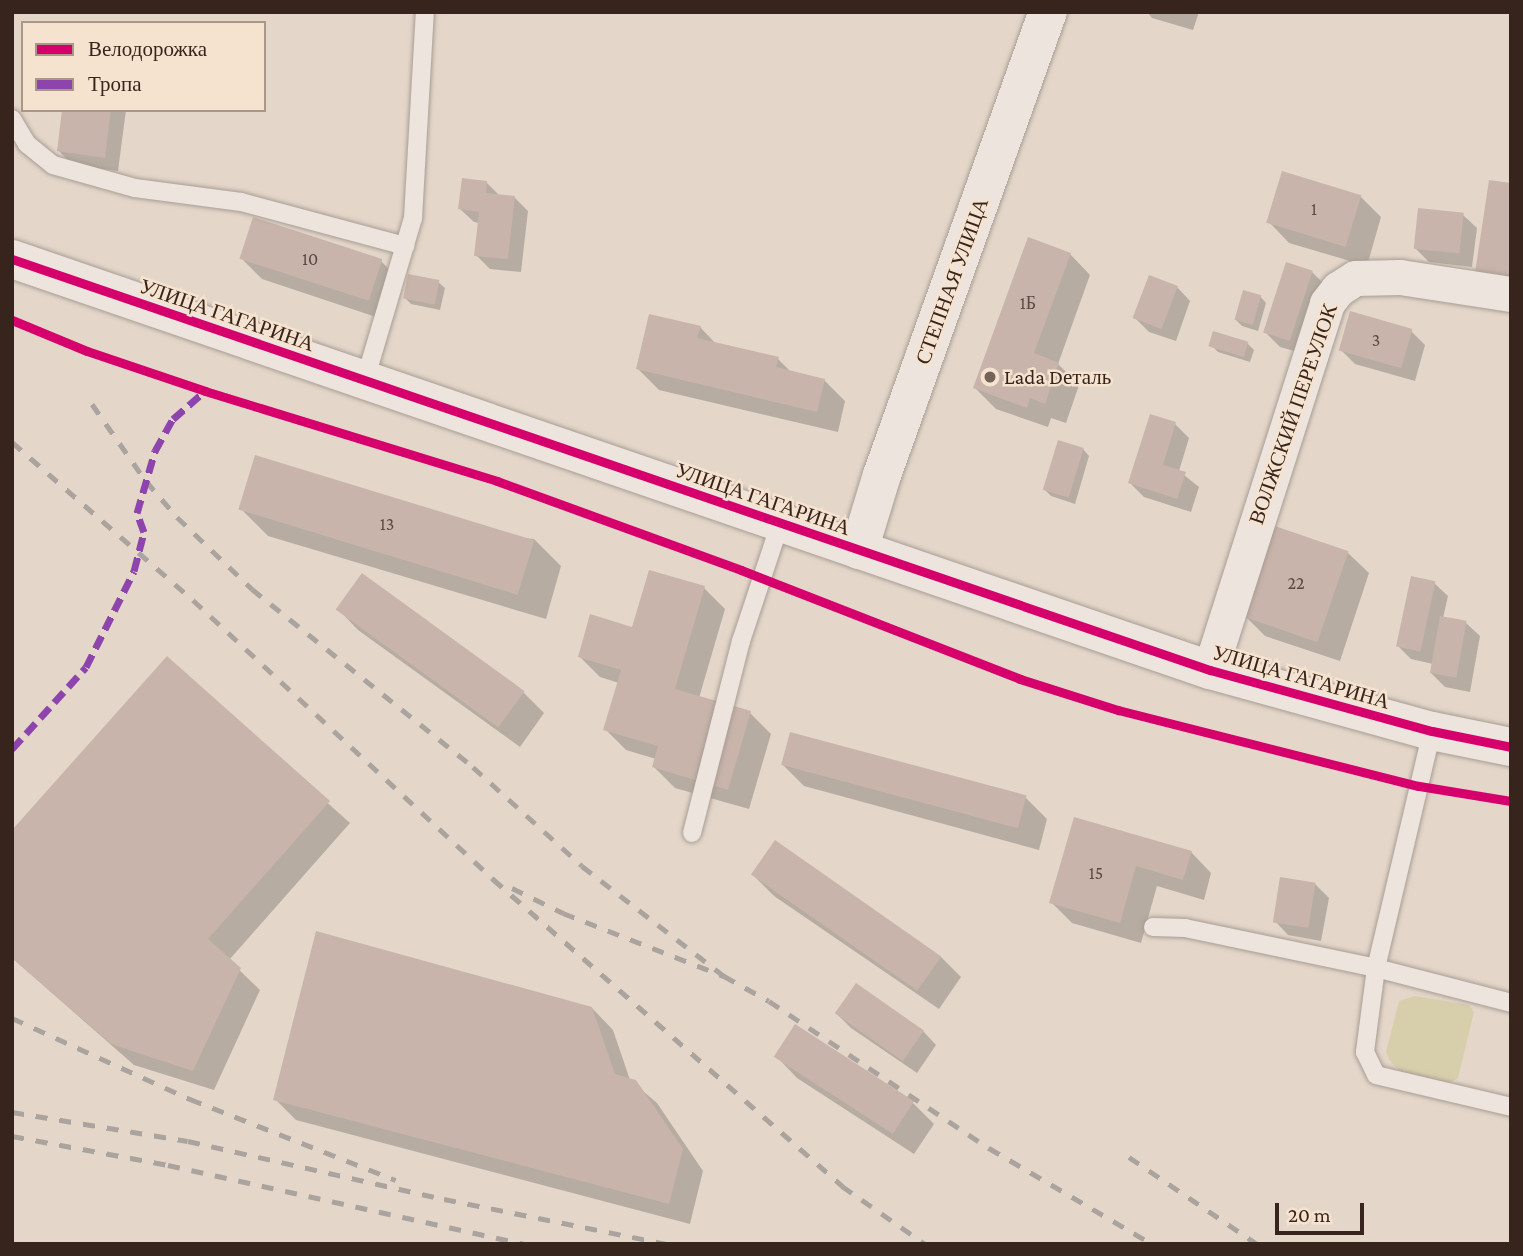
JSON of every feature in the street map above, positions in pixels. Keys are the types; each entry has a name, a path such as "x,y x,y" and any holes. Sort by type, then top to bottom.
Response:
{"street":[{"name":"СТЕПНАЯ УЛИЦА","path":"859,550 882,475 1048,12"},
{"name":"УЛИЦА ГАГАРИНА","path":"12,259 1210,670 1432,731 1511,747"},
{"name":"ВОЛЖСКИЙ ПЕРЕУЛОК","path":"1210,670 1327,303 1338,289 1354,278 1400,277 1511,293"}],"lane":[{"path":"365,380 413,218 425,12"},
{"path":"12,119 27,144 53,165 135,188 241,202 405,246"},
{"path":"692,833 741,641 780,524"},
{"path":"1432,731 1376,968 1365,1052 1376,1075 1511,1107"},
{"path":"1153,927 1185,928 1376,968 1511,1003"}],"shaded area":[{"path":"1415,996 1469,1005 1474,1012 1458,1078 1449,1083 1401,1072 1389,1060 1386,1052 1399,1001"}],"building":[{"path":"62,112 111,112 105,158 57,151"},
{"path":"1282,171 1361,195 1346,247 1266,223"},
{"path":"462,178 487,181 486,193 515,196 508,259 474,256 479,212 458,209"},
{"path":"1489,180 1511,183 1511,279 1475,273"},
{"path":"1418,208 1464,213 1459,254 1414,249"},
{"path":"253,217 382,259 369,301 239,259"},
{"path":"1028,237 1071,253 1034,353 1059,363 1045,404 1030,398 1027,408 973,388"},
{"path":"1286,262 1313,271 1290,341 1263,332"},
{"path":"408,274 439,280 435,305 403,299"},
{"path":"1149,275 1178,286 1161,329 1133,318"},
{"path":"1243,290 1261,295 1253,325 1234,320"},
{"path":"1350,311 1412,329 1401,368 1339,350"},
{"path":"649,314 701,326 697,338 779,357 776,367 825,379 817,412 636,369"},
{"path":"1213,331 1248,342 1244,357 1208,346"},
{"path":"1150,414 1176,422 1163,465 1186,472 1177,499 1128,483"},
{"path":"1058,440 1084,448 1069,498 1043,490"},
{"path":"255,455 534,540 518,595 238,510"},
{"path":"1272,525 1349,551 1317,642 1241,616"},
{"path":"649,570 705,586 675,689 751,711 728,790 652,767 658,746 603,730 621,670 578,657 590,614 632,627"},
{"path":"362,573 525,691 498,728 336,609"},
{"path":"1411,576 1435,581 1420,652 1396,646"},
{"path":"1440,616 1467,621 1457,678 1430,673"},
{"path":"167,656 330,801 208,939 241,968 193,1071 111,1044 12,958 12,830"},
{"path":"790,732 1027,795 1018,828 781,765"},
{"path":"1074,817 1192,851 1183,880 1136,866 1120,923 1049,903"},
{"path":"775,840 941,956 917,991 751,874"},
{"path":"1280,877 1316,883 1308,928 1273,922"},
{"path":"316,931 592,1007 615,1074 636,1080 683,1149 669,1204 273,1100"},
{"path":"856,983 924,1031 903,1061 835,1013"},
{"path":"795,1024 914,1101 893,1134 774,1057"}],"railway":[{"path":"92,404 146,481 177,517 252,589 473,767 582,866 724,976"},
{"path":"12,442 193,600 493,879 842,1186 925,1244"},
{"path":"512,888 563,913 724,976 769,1001 989,1148 1152,1244"},
{"path":"12,1018 190,1099 396,1180"},
{"path":"12,1112 188,1141 444,1199 667,1244"},
{"path":"12,1136 168,1165 524,1244"},
{"path":"1129,1157 1257,1244"}],"marked path":[{"path":"12,749 86,667 134,571 144,532 137,513 155,451 173,419 205,391"}],"cycle path":[{"path":"12,259 1210,670 1432,731 1511,747"},
{"path":"12,320 87,351 205,391 497,481 741,570 1020,679 1118,710 1419,786 1511,801"}],"place":[{"name":"Lada Dеталь","path":"990,377"}]}
